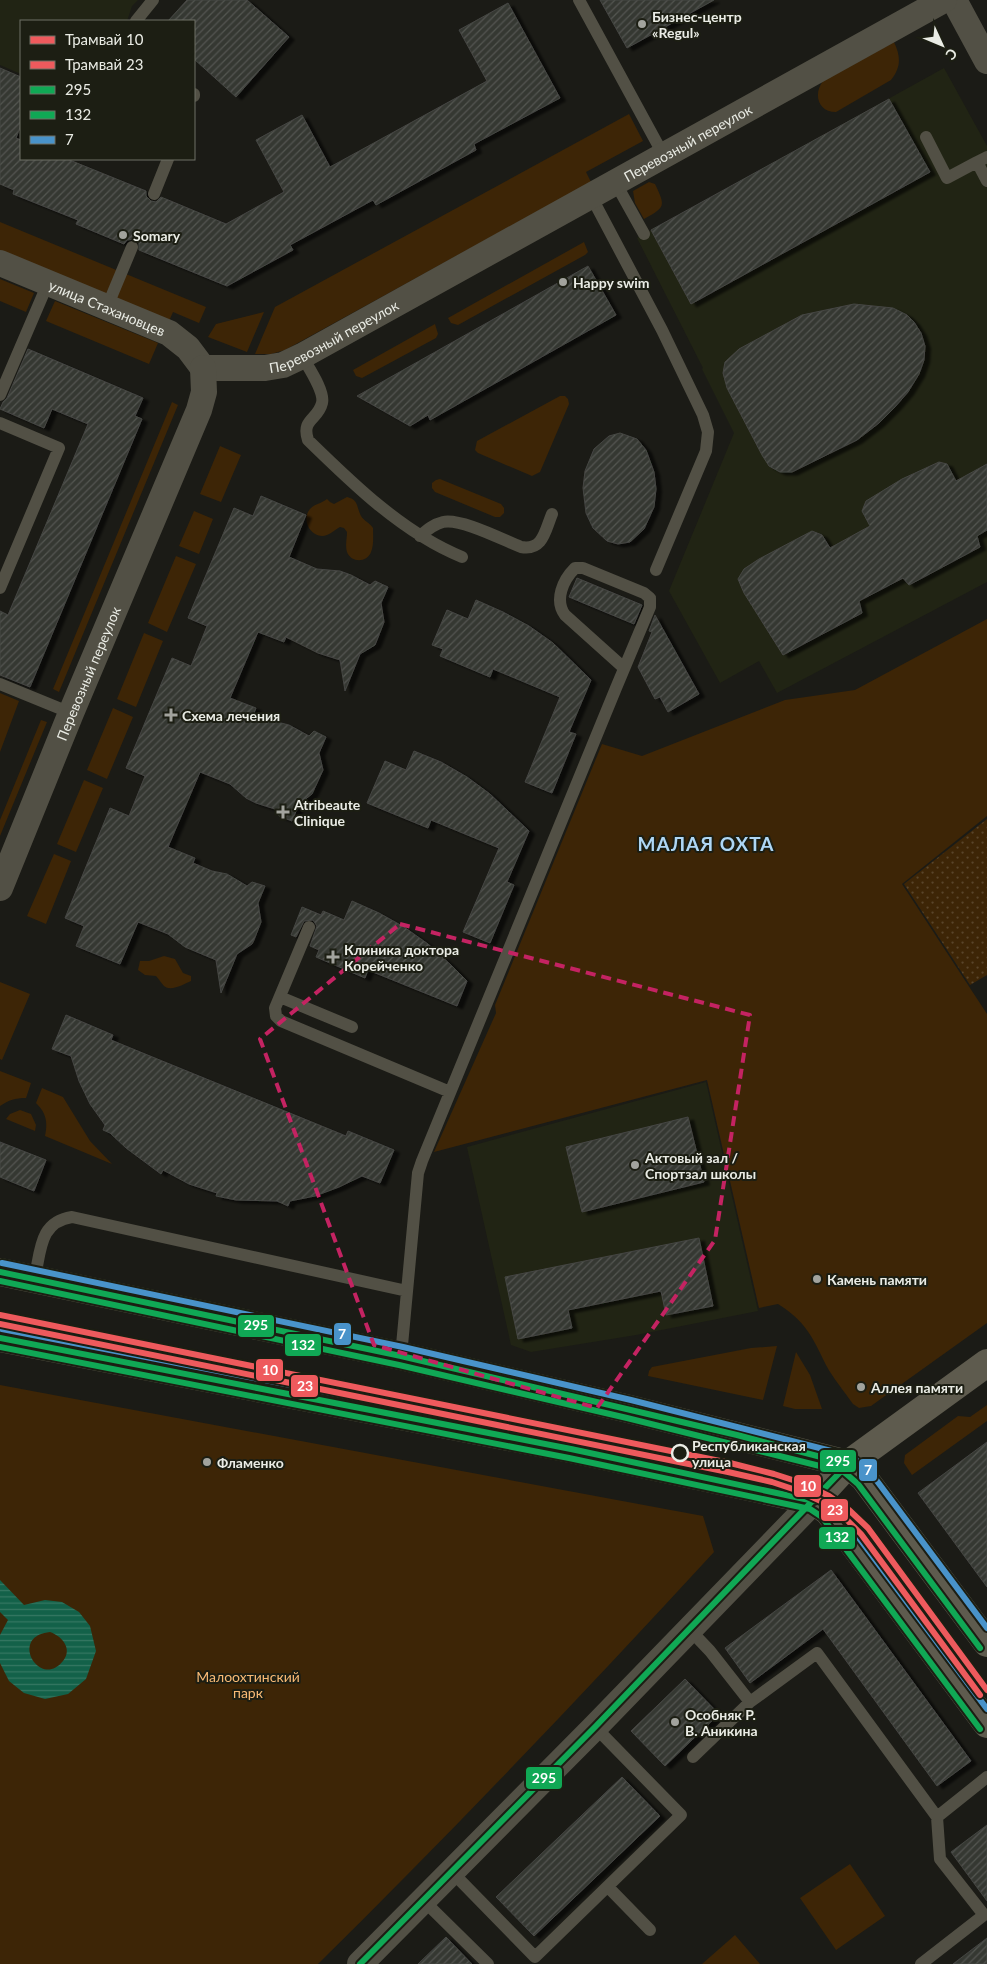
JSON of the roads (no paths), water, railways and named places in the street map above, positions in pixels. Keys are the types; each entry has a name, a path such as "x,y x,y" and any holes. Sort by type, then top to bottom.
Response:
{"main road":[{"path":"0,1272 401,1356 701,1426 848,1464 864,1478 986,1639"},
{"path":"0,1338 562,1448 814,1501 828,1512 851,1541 987,1724"},
{"path":"814,1501 848,1464 987,1363"}],"street":[{"name":"Перевозный переулок","path":"0,888 198,410 204,392 203,368 265,368 283,365 302,356 944,0"},
{"path":"954,0 987,62"},
{"name":"улица Стахановцев","path":"0,263 169,333 188,348 203,368"},
{"path":"360,1964 595,1727 814,1501"}],"lane":[{"path":"137,20 153,0"},
{"path":"579,0 664,156"},
{"path":"926,138 947,178 982,159 987,181"},
{"path":"154,194 168,160"},
{"path":"615,182 644,234"},
{"path":"591,196 662,330 703,415 708,432 706,451 656,570"},
{"path":"107,307 132,247"},
{"path":"0,395 48,283"},
{"path":"302,356 322,393 322,402 319,409 307,424 305,433 308,440 389,514 420,536 462,557"},
{"path":"0,423 59,448 0,588"},
{"path":"420,536 430,527 443,522 457,521 529,549 537,546 552,514"},
{"path":"401,1356 418,1173 650,607 650,598 644,592 592,571 575,568 569,574 559,597 559,607 565,615 624,668"},
{"path":"0,684 71,714"},
{"path":"309,927 275,1008 276,1016 281,1022 450,1092"},
{"path":"280,997 352,1027"},
{"path":"34,1280 44,1235 51,1225 61,1218 72,1217 407,1291"},
{"path":"690,1630 710,1651 750,1702"},
{"path":"693,1757 750,1702 817,1653 936,1817 940,1859 984,1915 921,1964"},
{"path":"452,1872 535,1958 681,1815 595,1727"},
{"path":"936,1817 987,1777"},
{"path":"608,1887 650,1930"},
{"path":"424,1900 488,1964"}],"tram line":[{"name":"10","path":"0,1315 730,1463 802,1483 829,1496 849,1510 868,1528 987,1690"},
{"name":"23","path":"0,1324 728,1472 772,1482 799,1491 825,1503 843,1516 861,1534 980,1695"}],"place":[{"name":"Бизнес-центр «Regul»","path":"642,24"},
{"name":"Somary","path":"123,235"},
{"name":"Happy swim","path":"563,282"},
{"name":"Схема лечения","path":"171,715"},
{"name":"Atribeaute Clinique","path":"283,812"},
{"name":"Клиника доктора Корейченко","path":"333,957"},
{"name":"Актовый зал / Спортзал школы","path":"635,1165"},
{"name":"Камень памяти","path":"817,1279"},
{"name":"Аллея памяти","path":"861,1387"},
{"name":"Республиканская улица","path":"680,1453"},
{"name":"Фламенко","path":"207,1462"},
{"name":"Особняк Р. В. Аникина","path":"675,1722"}],"district":[{"name":"МАЛАЯ ОХТА","path":"706,843"}],"park label":[{"name":"Малоохтинский парк","path":"248,1684"}]}
